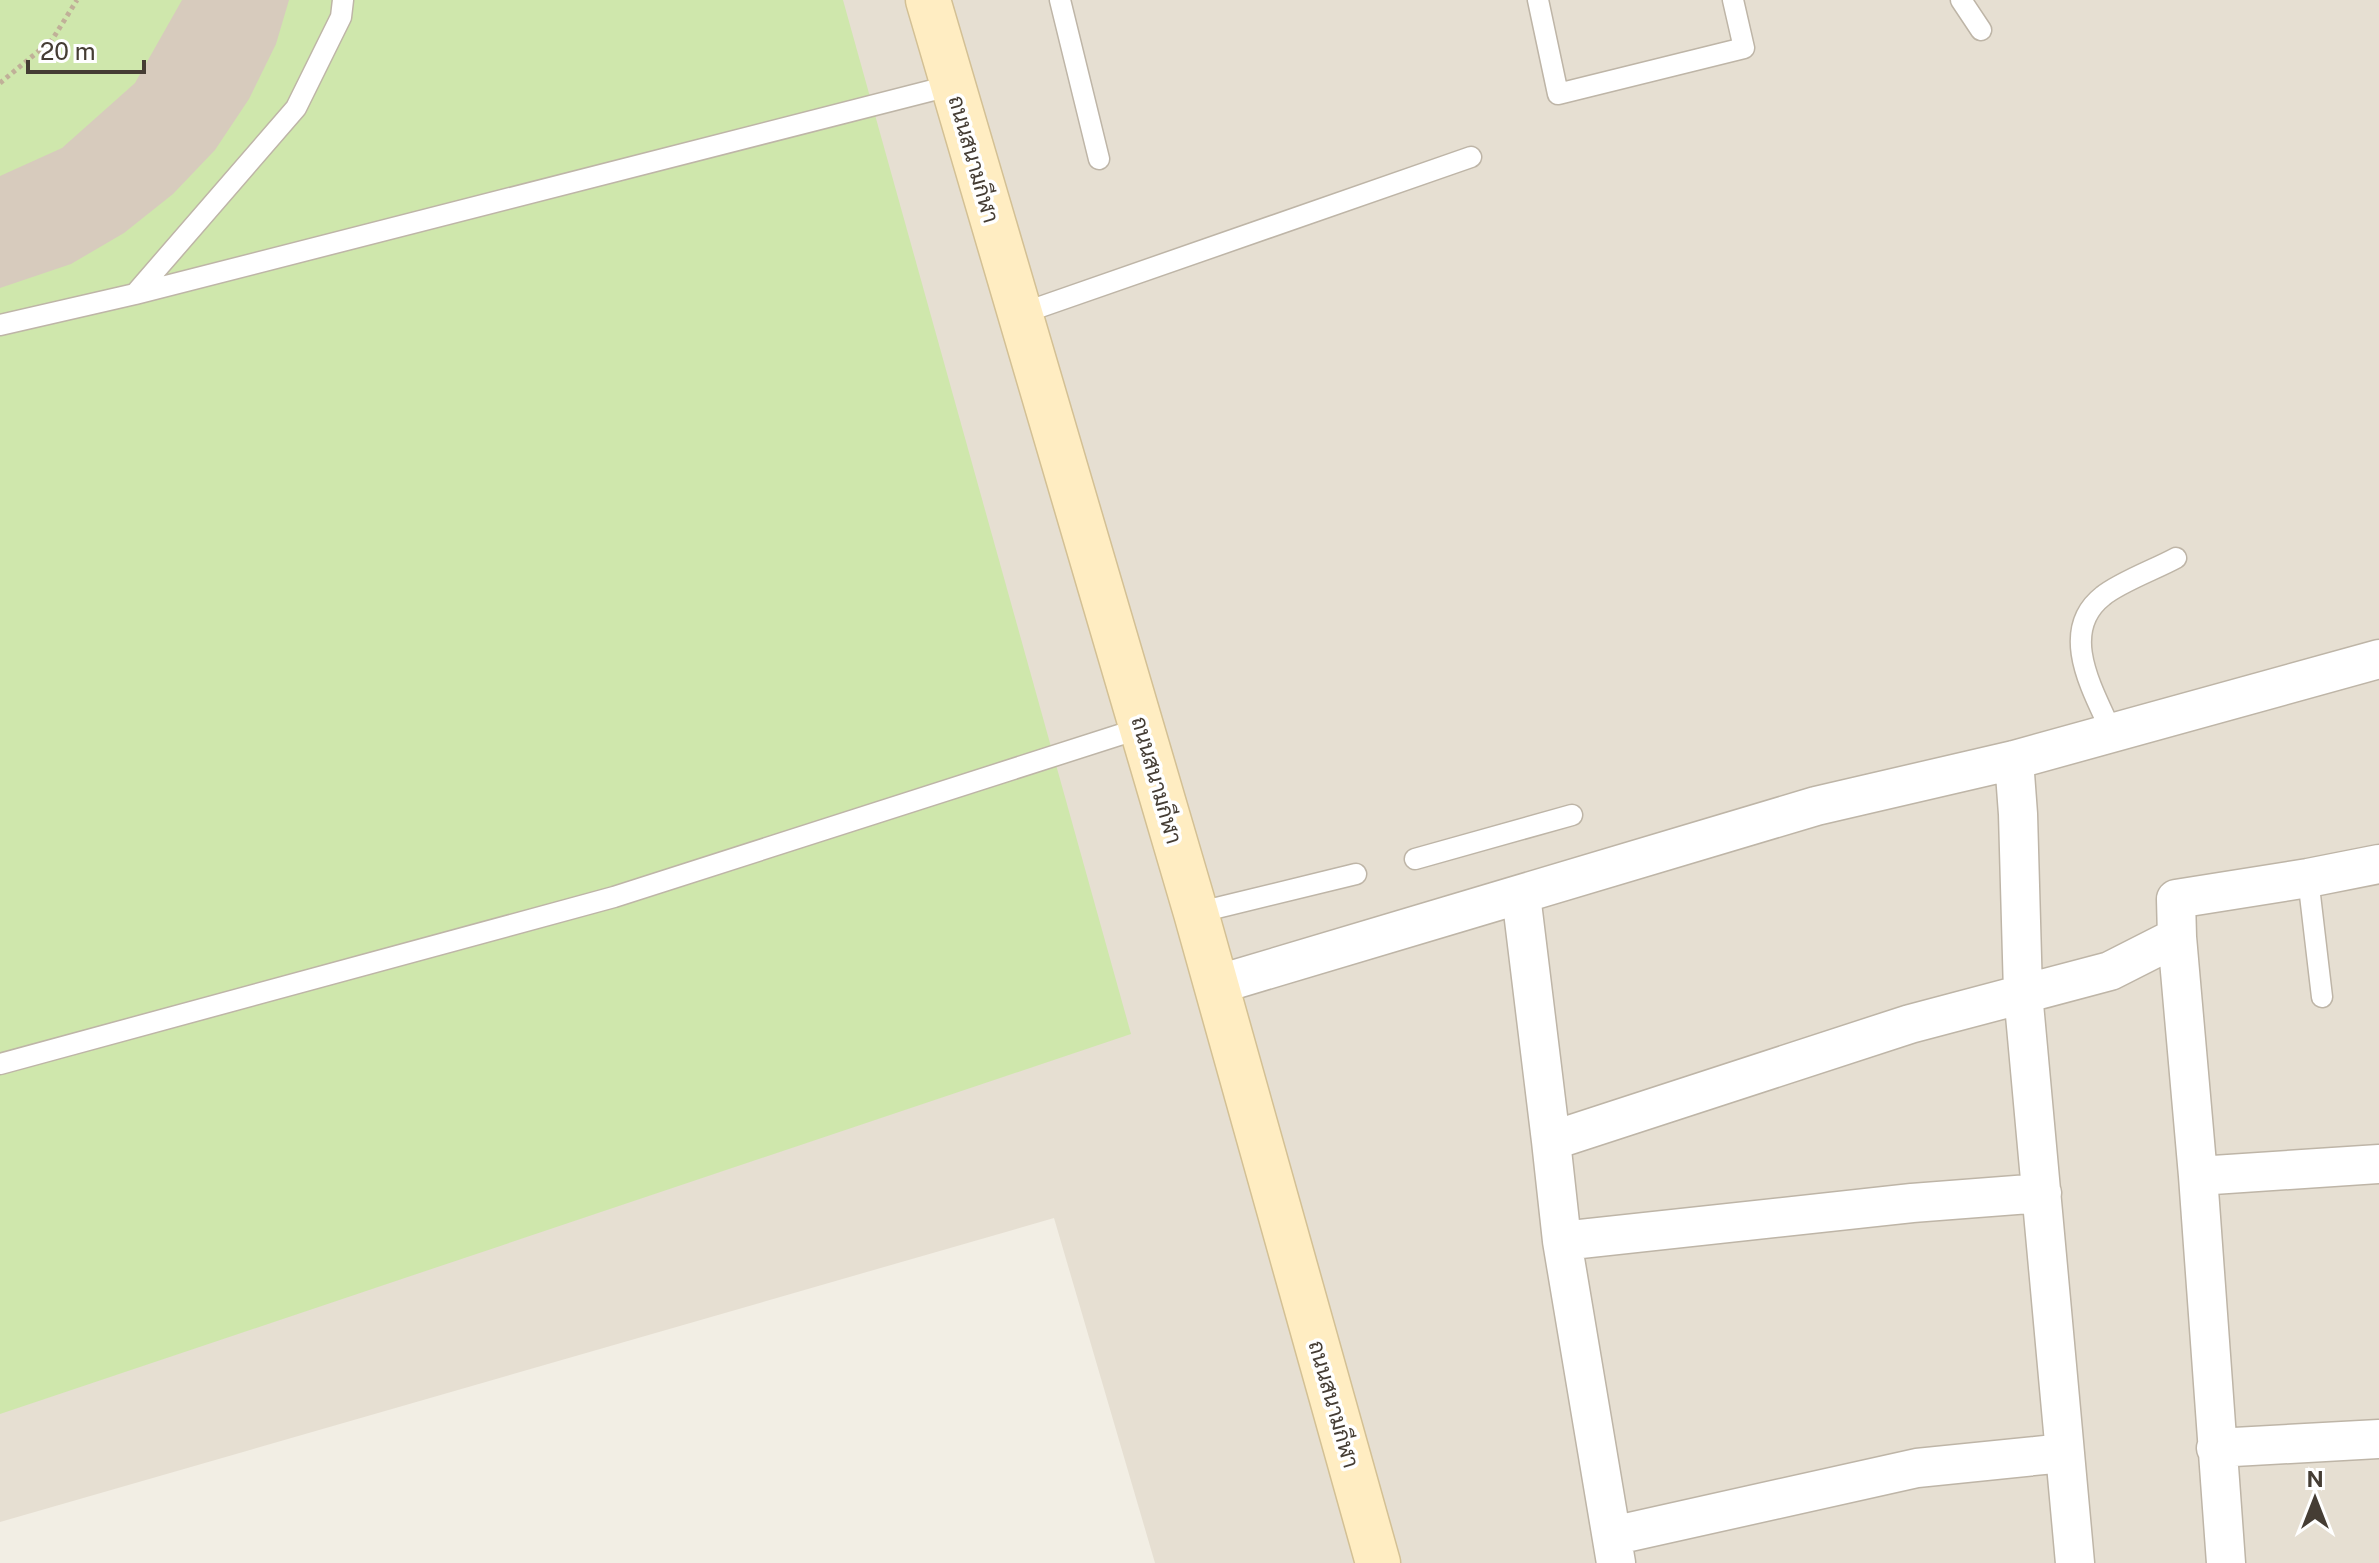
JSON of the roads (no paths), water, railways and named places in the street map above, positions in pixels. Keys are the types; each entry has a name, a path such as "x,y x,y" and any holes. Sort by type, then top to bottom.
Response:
{"street":[{"name":"ถนนสนามกีฬา","path":"928,0 1196,913 1378,1563"},
{"path":"1216,985 1816,806 2014,760 2379,659"},
{"path":"2014,760 2023,993 2075,1563"},
{"path":"2226,1563 2176,899 2379,864"},
{"path":"1521,895 1562,1241 1614,1549 1917,1468 2064,1453"},
{"path":"1551,1141 1910,1024 2110,971 2177,937"},
{"path":"2198,1176 2379,1164"},
{"path":"1562,1241 1912,1203 2042,1193"},
{"path":"2216,1448 2379,1439"}],"lane":[{"path":"135,294 296,108 341,17 343,0"},
{"path":"1060,0 1099,159"},
{"path":"1538,0 1558,94 1744,48 1733,0"},
{"path":"1961,0 1981,30"},
{"path":"0,325 135,294 953,85"},
{"path":"1020,314 1471,157"},
{"path":"2112,733 2081,661 2083,621 2103,596 2176,558"},
{"path":"0,1064 614,897 1141,728"},
{"path":"1415,859 1572,815"},
{"path":"1196,913 1356,874"},
{"path":"2308,878 2322,997"}]}
